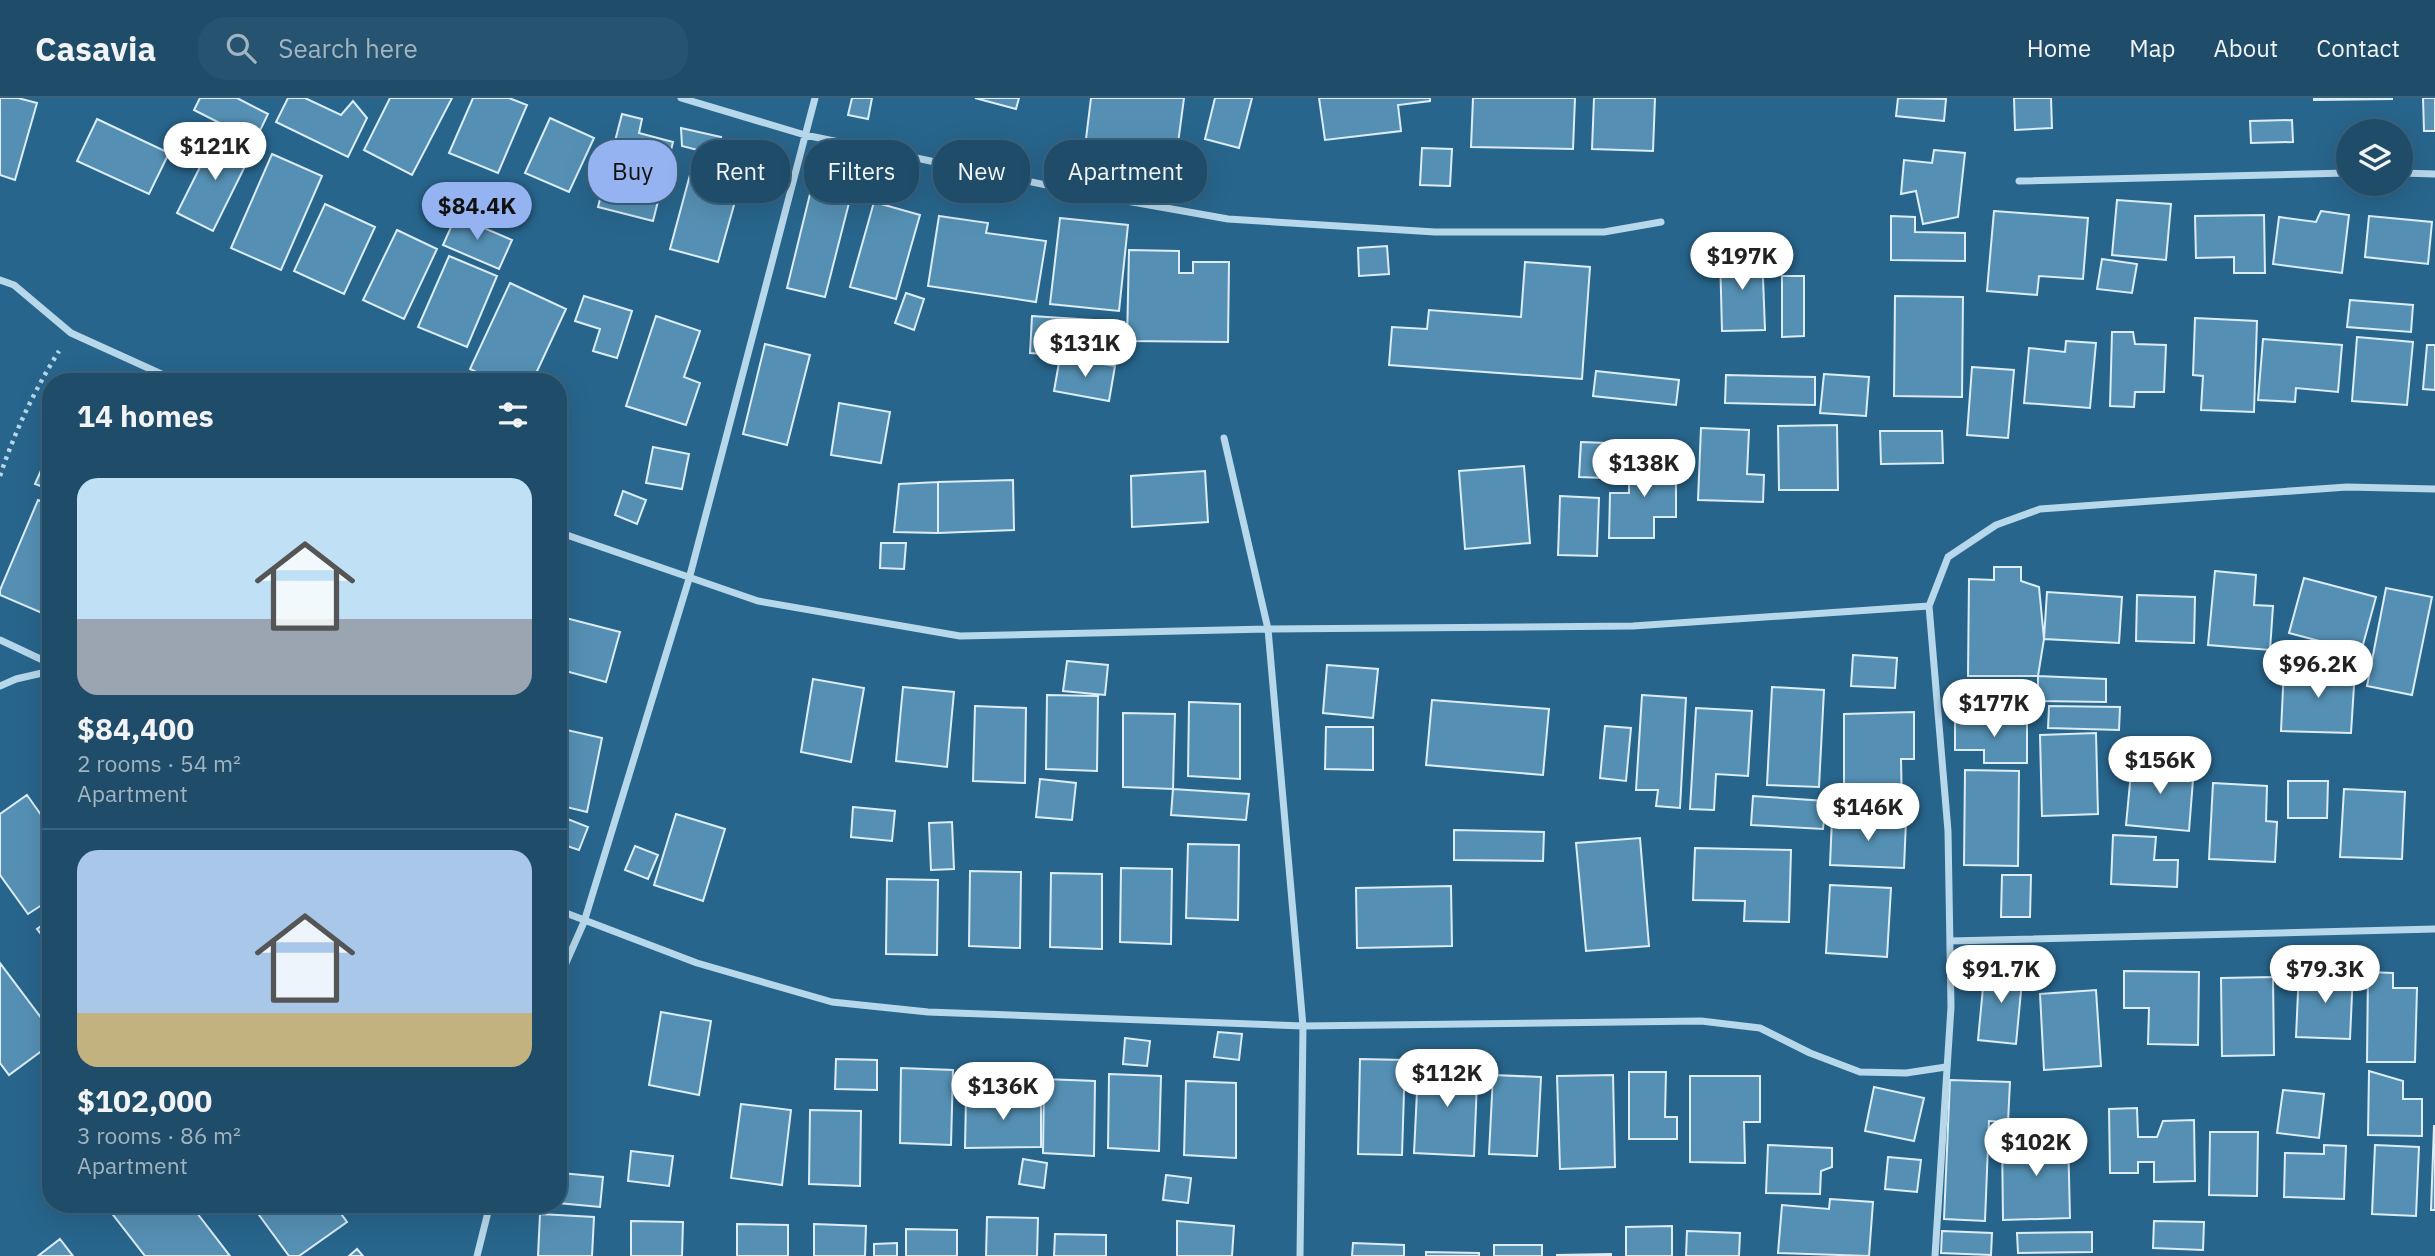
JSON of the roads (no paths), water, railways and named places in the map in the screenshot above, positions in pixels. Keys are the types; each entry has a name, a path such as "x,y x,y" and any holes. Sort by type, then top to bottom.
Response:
{"street":[{"path":"681,98 805,135 1104,197 1228,219 1435,232 1604,232 1661,222"},
{"path":"567,961 584,922 689,579 815,98"},
{"path":"2019,181 2336,173"},
{"path":"2413,173 2435,174"},
{"path":"0,280 14,285 71,332 159,373"},
{"path":"1224,438 1268,629 1303,1026 1300,1256"},
{"path":"1935,1256 1951,1007 1948,831 1929,606 1948,557 1996,524 2040,509 2347,487 2435,489"},
{"path":"567,536 758,601 960,636 1268,629 1633,626 1929,606"},
{"path":"0,640 42,660"},
{"path":"0,686 42,673"},
{"path":"567,914 697,963 832,1002 928,1012 1303,1026 1701,1021 1760,1028 1810,1054 1860,1072 1906,1073 1946,1067"},
{"path":"1950,941 2435,929"},
{"path":"477,1256 488,1213"}]}
